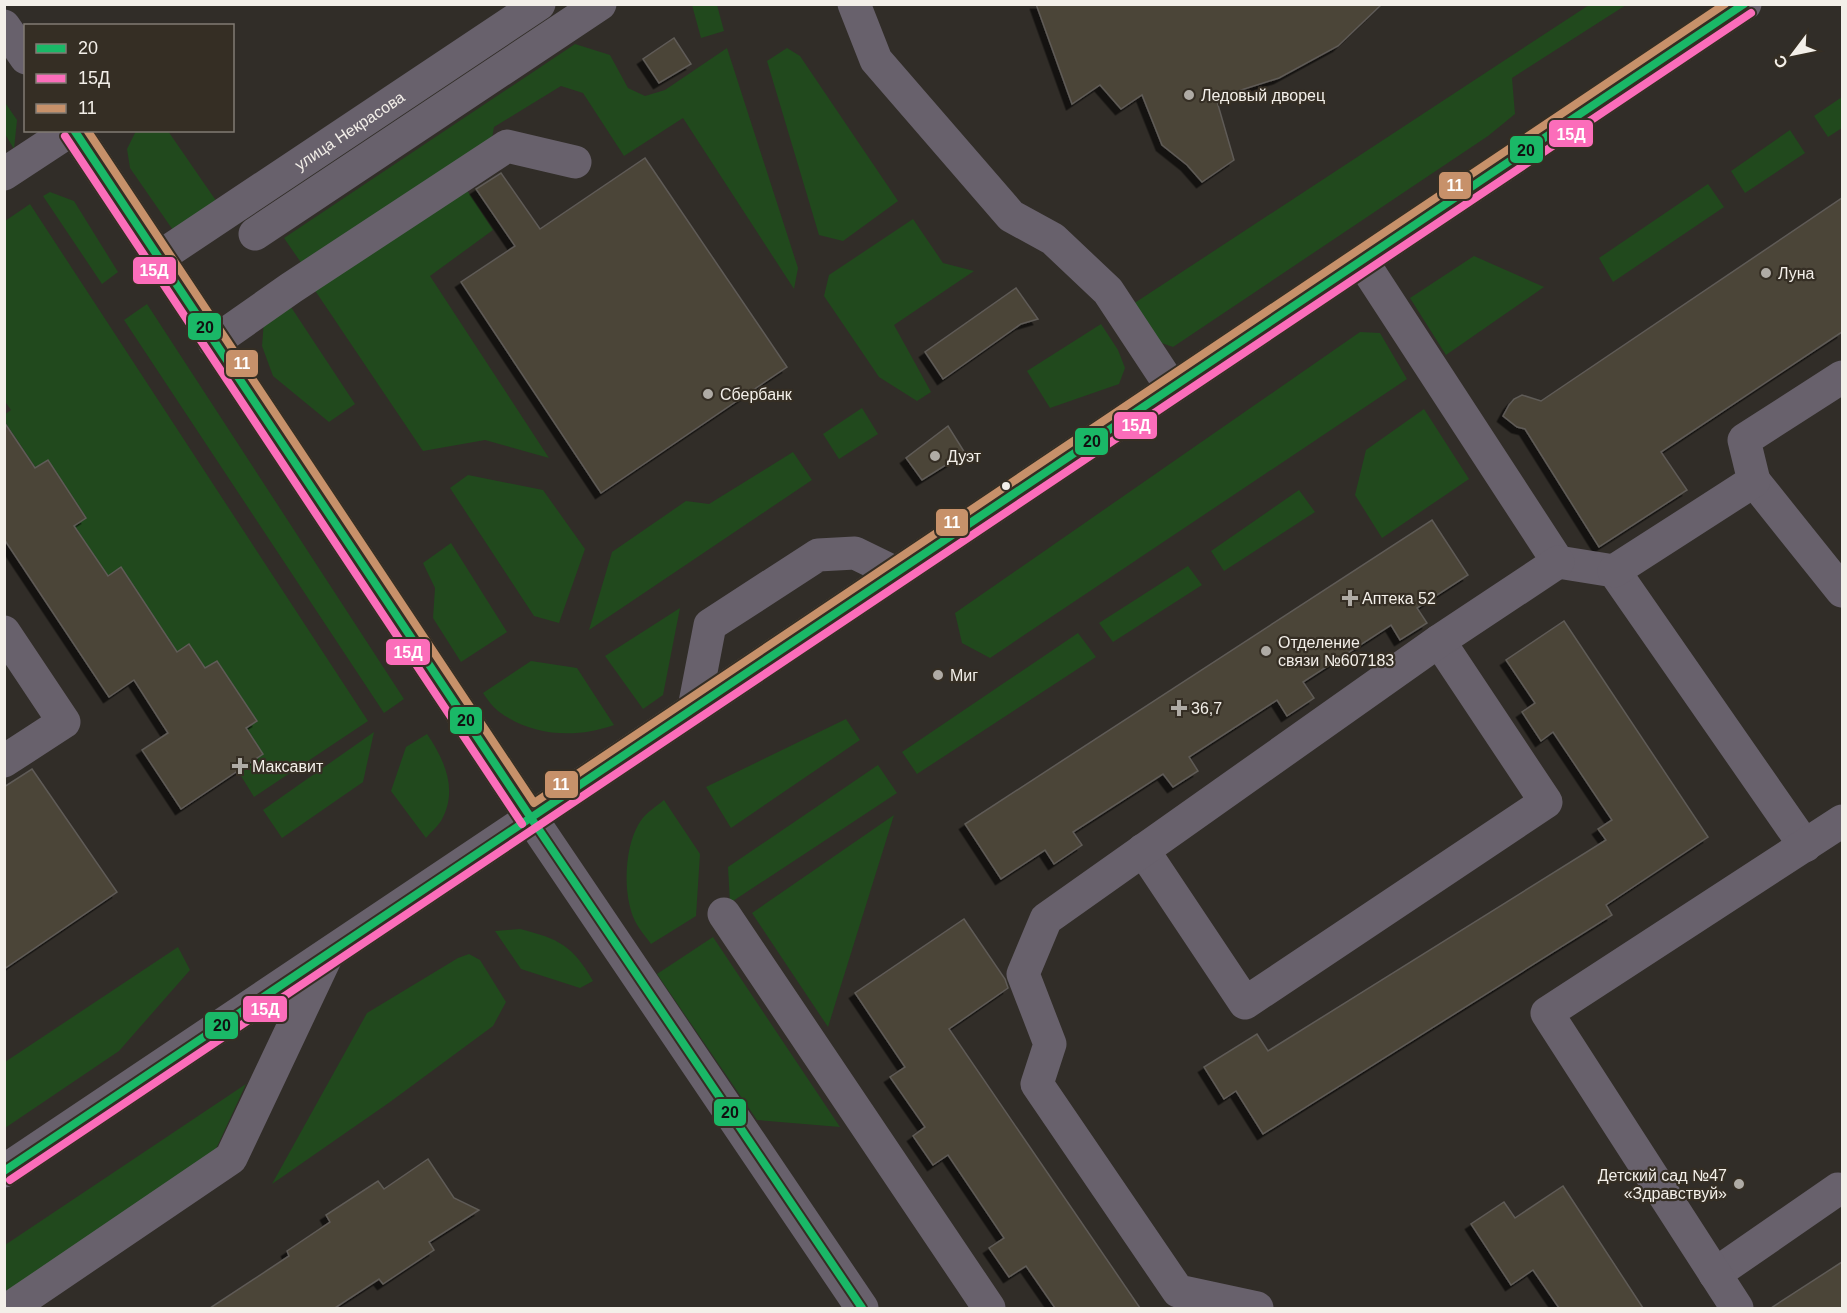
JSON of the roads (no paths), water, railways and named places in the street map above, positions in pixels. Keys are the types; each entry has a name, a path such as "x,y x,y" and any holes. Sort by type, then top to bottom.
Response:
{"street":[{"name":"улица Некрасова","path":"158,258 539,4"},
{"name":"улица Некрасова","path":"255,234 600,4"},
{"path":"854,4 876,60 1011,216 1053,239 1108,291 1172,388"},
{"path":"4,1171 1745,4"},
{"path":"4,26 24,55"},
{"path":"4,174 69,132"},
{"path":"73,132 531,818 862,1308"},
{"path":"214,342 291,288 507,146 576,162"},
{"path":"1362,261 1558,562"},
{"path":"1842,377 1744,440 1754,481 1842,591"},
{"path":"1257,1308 1178,1291 1037,1084 1050,1044 1023,974 1046,919 1439,641 1558,562 1614,571 1754,481"},
{"path":"694,708 710,626 818,555 855,553 896,573"},
{"path":"1614,571 1804,846"},
{"path":"4,632 64,722 4,761"},
{"path":"1143,850 1245,1003 1546,802 1439,641"},
{"path":"1737,1308 1547,1013 1842,821"},
{"path":"724,914 989,1308"},
{"path":"10,1308 231,1158 327,955"},
{"path":"1715,1274 1838,1189"}],"place":[{"name":"Ледовый дворец","path":"1189,95"},
{"name":"Луна","path":"1766,273"},
{"name":"Сбербанк","path":"708,394"},
{"name":"Дуэт","path":"935,456"},
{"name":"Аптека 52","path":"1350,598"},
{"name":"Отделение связи №607183","path":"1266,651"},
{"name":"Миг","path":"938,675"},
{"name":"36,7","path":"1179,708"},
{"name":"Максавит","path":"240,766"},
{"name":"Детский сад №47 «Здравствуй»","path":"1739,1184"}]}
